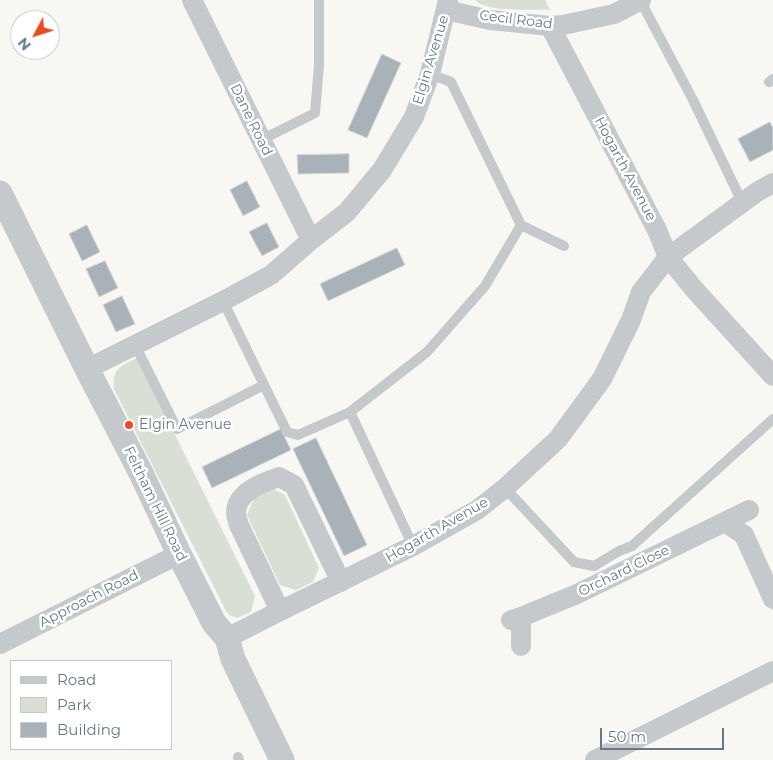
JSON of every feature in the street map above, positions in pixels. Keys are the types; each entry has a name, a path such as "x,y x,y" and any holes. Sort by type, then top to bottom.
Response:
{"street":[{"name":"Dane Road","path":"192,0 312,240"},
{"name":"Cecil Road","path":"447,5 490,20 550,26 578,23 614,14 640,0"},
{"name":"Elgin Avenue","path":"87,369 271,275 347,212 382,170 414,117 430,74 447,5"},
{"name":"Hogarth Avenue","path":"227,638 414,546 477,510 506,488 558,439 602,379 641,292 668,257 657,230 550,26"},
{"path":"773,183 742,202 668,257 694,289 773,376"},
{"name":"Feltham Hill Road","path":"0,194 141,473 178,554 214,622 227,638 233,659 282,760"},
{"path":"280,611 239,525 236,513 240,499 257,485 278,477 294,485 341,582"},
{"name":"Orchard Close","path":"520,646 516,619 577,594 749,510"},
{"path":"724,522 744,534 773,599"},
{"name":"Approach Road","path":"0,644 178,554"},
{"path":"596,760 773,671"}],"lane":[{"path":"261,140 315,112 319,65 319,0"},
{"path":"640,0 693,100 742,202"},
{"path":"430,74 451,82 521,225 564,246"},
{"path":"223,301 287,432 298,436 350,412 427,352 485,286 521,225"},
{"path":"135,345 178,429 264,385"},
{"path":"350,412 414,546"},
{"path":"506,488 574,562 594,566 619,551 632,546 773,419"}],"green space":[{"path":"475,0 545,0 550,10 499,9 481,4"},
{"path":"137,358 255,596 251,612 237,618 231,616 226,611 114,389 114,376 118,369"},
{"path":"273,489 285,495 319,568 313,582 296,590 280,585 247,515 254,499"}],"building":[{"path":"382,54 401,63 367,138 348,130"},
{"path":"770,122 773,128 773,150 750,162 738,139"},
{"path":"349,154 349,173 298,174 297,155"},
{"path":"247,181 260,207 243,216 230,190"},
{"path":"267,223 279,247 262,256 249,232"},
{"path":"87,225 100,252 82,261 69,234"},
{"path":"397,248 405,265 328,301 320,284"},
{"path":"105,261 118,288 99,297 86,269"},
{"path":"122,296 135,324 116,332 103,305"},
{"path":"281,429 291,450 212,488 202,467"},
{"path":"316,438 367,545 344,556 293,449"}],"place":[{"name":"Elgin Avenue","path":"129,425"}]}
